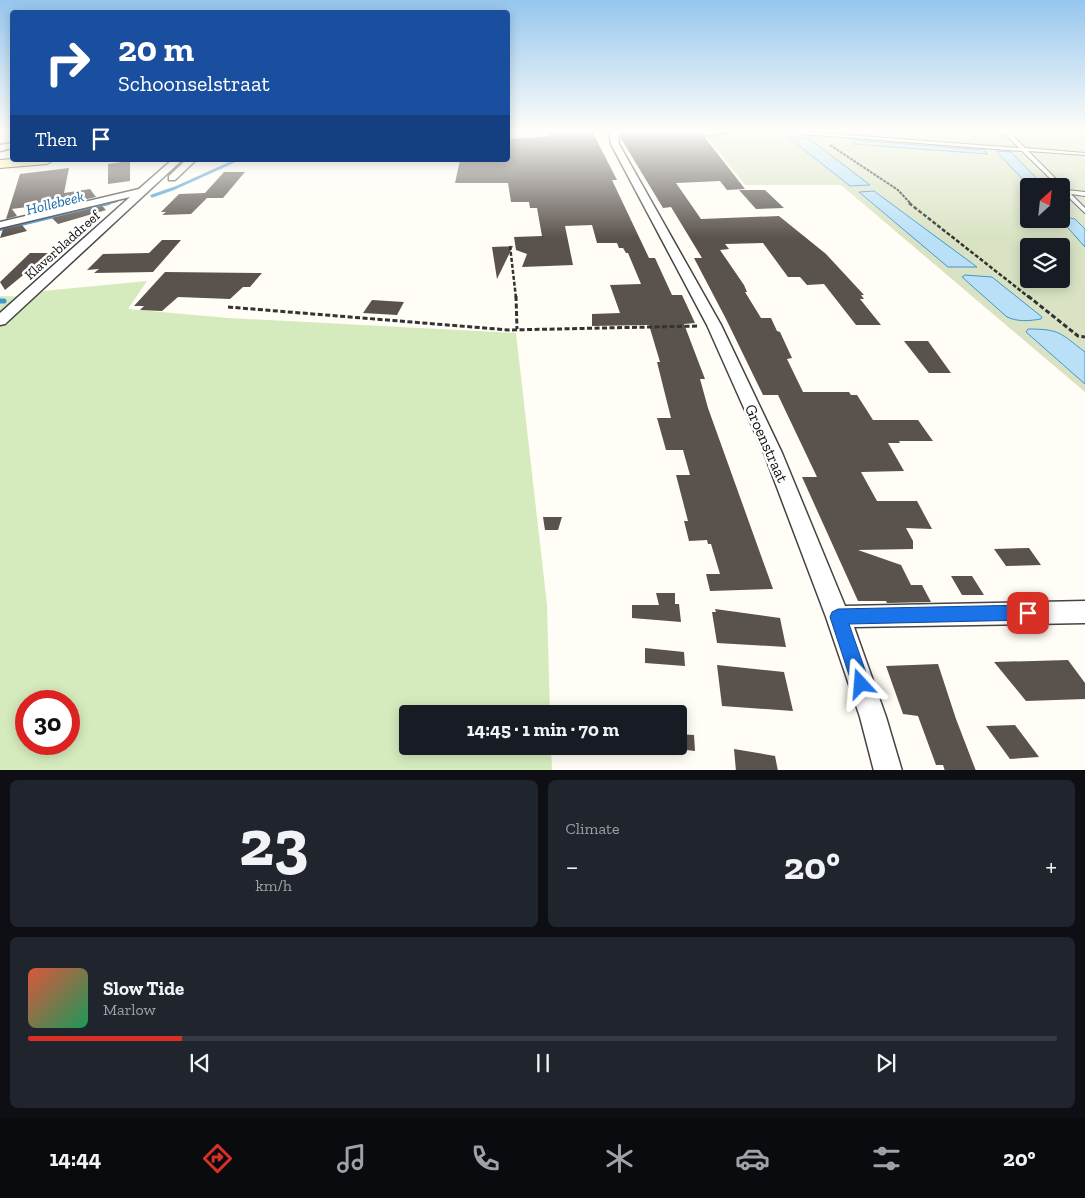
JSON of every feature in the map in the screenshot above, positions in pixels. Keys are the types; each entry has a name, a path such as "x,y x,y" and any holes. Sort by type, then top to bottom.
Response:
{"street":[{"name":"Klaverbladdreef","path":"0,321 170,166"},
{"name":"Klaverbladdreef","path":"144,190 162,187 185,166"},
{"name":"Groenstraat","path":"627,166 714,325 773,453 838,617 873,717 888,770"},
{"path":"0,225 144,190"},
{"path":"838,617 1085,612"}],"lane":[{"path":"1040,166 1053,178"},
{"path":"1070,192 1085,194"},
{"path":"1070,195 1085,211"}],"path":[{"path":"861,166 898,190 906,200 1054,318 1078,336 1085,337"},
{"path":"510,246 515,280 517,329"},
{"path":"228,307 517,329 714,325"}],"green space":[{"path":"730,166 1085,166 1085,392 841,185 745,185"},
{"path":"147,281 128,309 228,318 516,333 547,605 550,705 399,705 399,755 551,755 552,770 0,770 0,296 36,297 43,291"}],"water":[{"path":"824,166 845,166 870,185 850,186"},
{"path":"1010,166 1025,166 1036,178 1021,178"},
{"path":"874,191 977,267 948,267 859,192"},
{"path":"1070,218 1075,219 1085,229 1085,247 1068,228 1070,228"},
{"path":"965,275 992,277 1042,317 1041,319 1024,321 1007,317 962,277"},
{"path":"1028,329 1059,333 1085,352 1085,384 1026,332"}],"building":[{"path":"108,166 130,166 130,181 108,184"},
{"path":"459,166 610,166 617,180 612,180 649,258 655,258 672,295 682,295 695,323 684,324 705,379 700,379 708,408 773,589 710,591 706,574 720,574 711,544 708,544 707,540 689,541 684,521 688,521 676,475 690,475 683,450 666,450 657,418 671,418 657,362 660,362 649,325 592,326 592,314 620,313 610,285 641,284 628,253 623,248 619,248 617,243 597,243 592,225 565,226 573,265 522,267 527,254 516,250 514,237 542,236 537,208 530,208 529,202 511,202 508,183 455,183"},
{"path":"638,166 727,166 745,189 727,190 720,181 676,183 701,219 779,216 826,254 864,295 861,295 864,299 860,299 881,325 856,325 824,284 807,285 800,277 788,277 763,243 725,244 729,249 720,250 744,285 747,292 745,292 761,318 771,318 777,331 780,332 792,358 787,359 803,392 849,392 851,395 857,395 873,420 918,420 933,441 899,441 900,443 888,443 904,471 861,472 877,501 917,501 932,529 906,528 913,541 913,549 858,550 901,565 911,585 922,585 931,602 887,603 886,601 858,601 802,477 817,477 778,395 763,395 694,258 702,258 671,207 663,208"},
{"path":"69,168 64,193 90,189 96,197 45,209 42,205 12,209 17,216 6,219 20,174"},
{"path":"224,172 245,172 223,198 207,198 191,214 162,215 166,212 161,212 179,194 205,193"},
{"path":"739,190 765,190 784,208 756,209"},
{"path":"102,206 106,210 58,224 52,218"},
{"path":"22,225 27,231 0,238 3,229"},
{"path":"162,240 181,240 153,272 94,273 99,269 87,270 103,254 149,253"},
{"path":"513,246 497,279 492,247"},
{"path":"30,253 50,253 5,290 0,282"},
{"path":"165,272 262,273 250,287 243,287 230,299 178,297 162,311 140,310 144,306 134,306"},
{"path":"372,300 404,302 397,315 363,313"},
{"path":"904,341 928,341 951,373 929,373"},
{"path":"543,517 562,517 558,530 545,530"},
{"path":"1029,548 1041,565 1006,566 994,549"},
{"path":"951,576 972,576 984,595 962,595"},
{"path":"656,593 675,593 675,604 679,604 681,622 632,618 632,605 659,605"},
{"path":"715,609 780,618 786,647 717,643 712,612 716,612"},
{"path":"645,648 684,652 685,666 645,663"},
{"path":"1068,660 1085,683 1085,699 1026,701 994,662"},
{"path":"938,664 976,770 945,770 943,765 936,765 918,716 903,714 886,666"},
{"path":"717,665 784,672 793,711 722,706"},
{"path":"1015,725 1039,757 1010,759 986,726"},
{"path":"687,735 694,735 695,751 687,750"},
{"path":"734,749 775,756 778,770 736,770"}],"waterway":[{"name":"Hollebeek","path":"152,196 224,166"},
{"name":"Hollebeek","path":"104,204 116,201"},
{"name":"Hollebeek","path":"0,229 109,203"}],"route":[{"path":"861,684 838,617 1028,613"}]}
